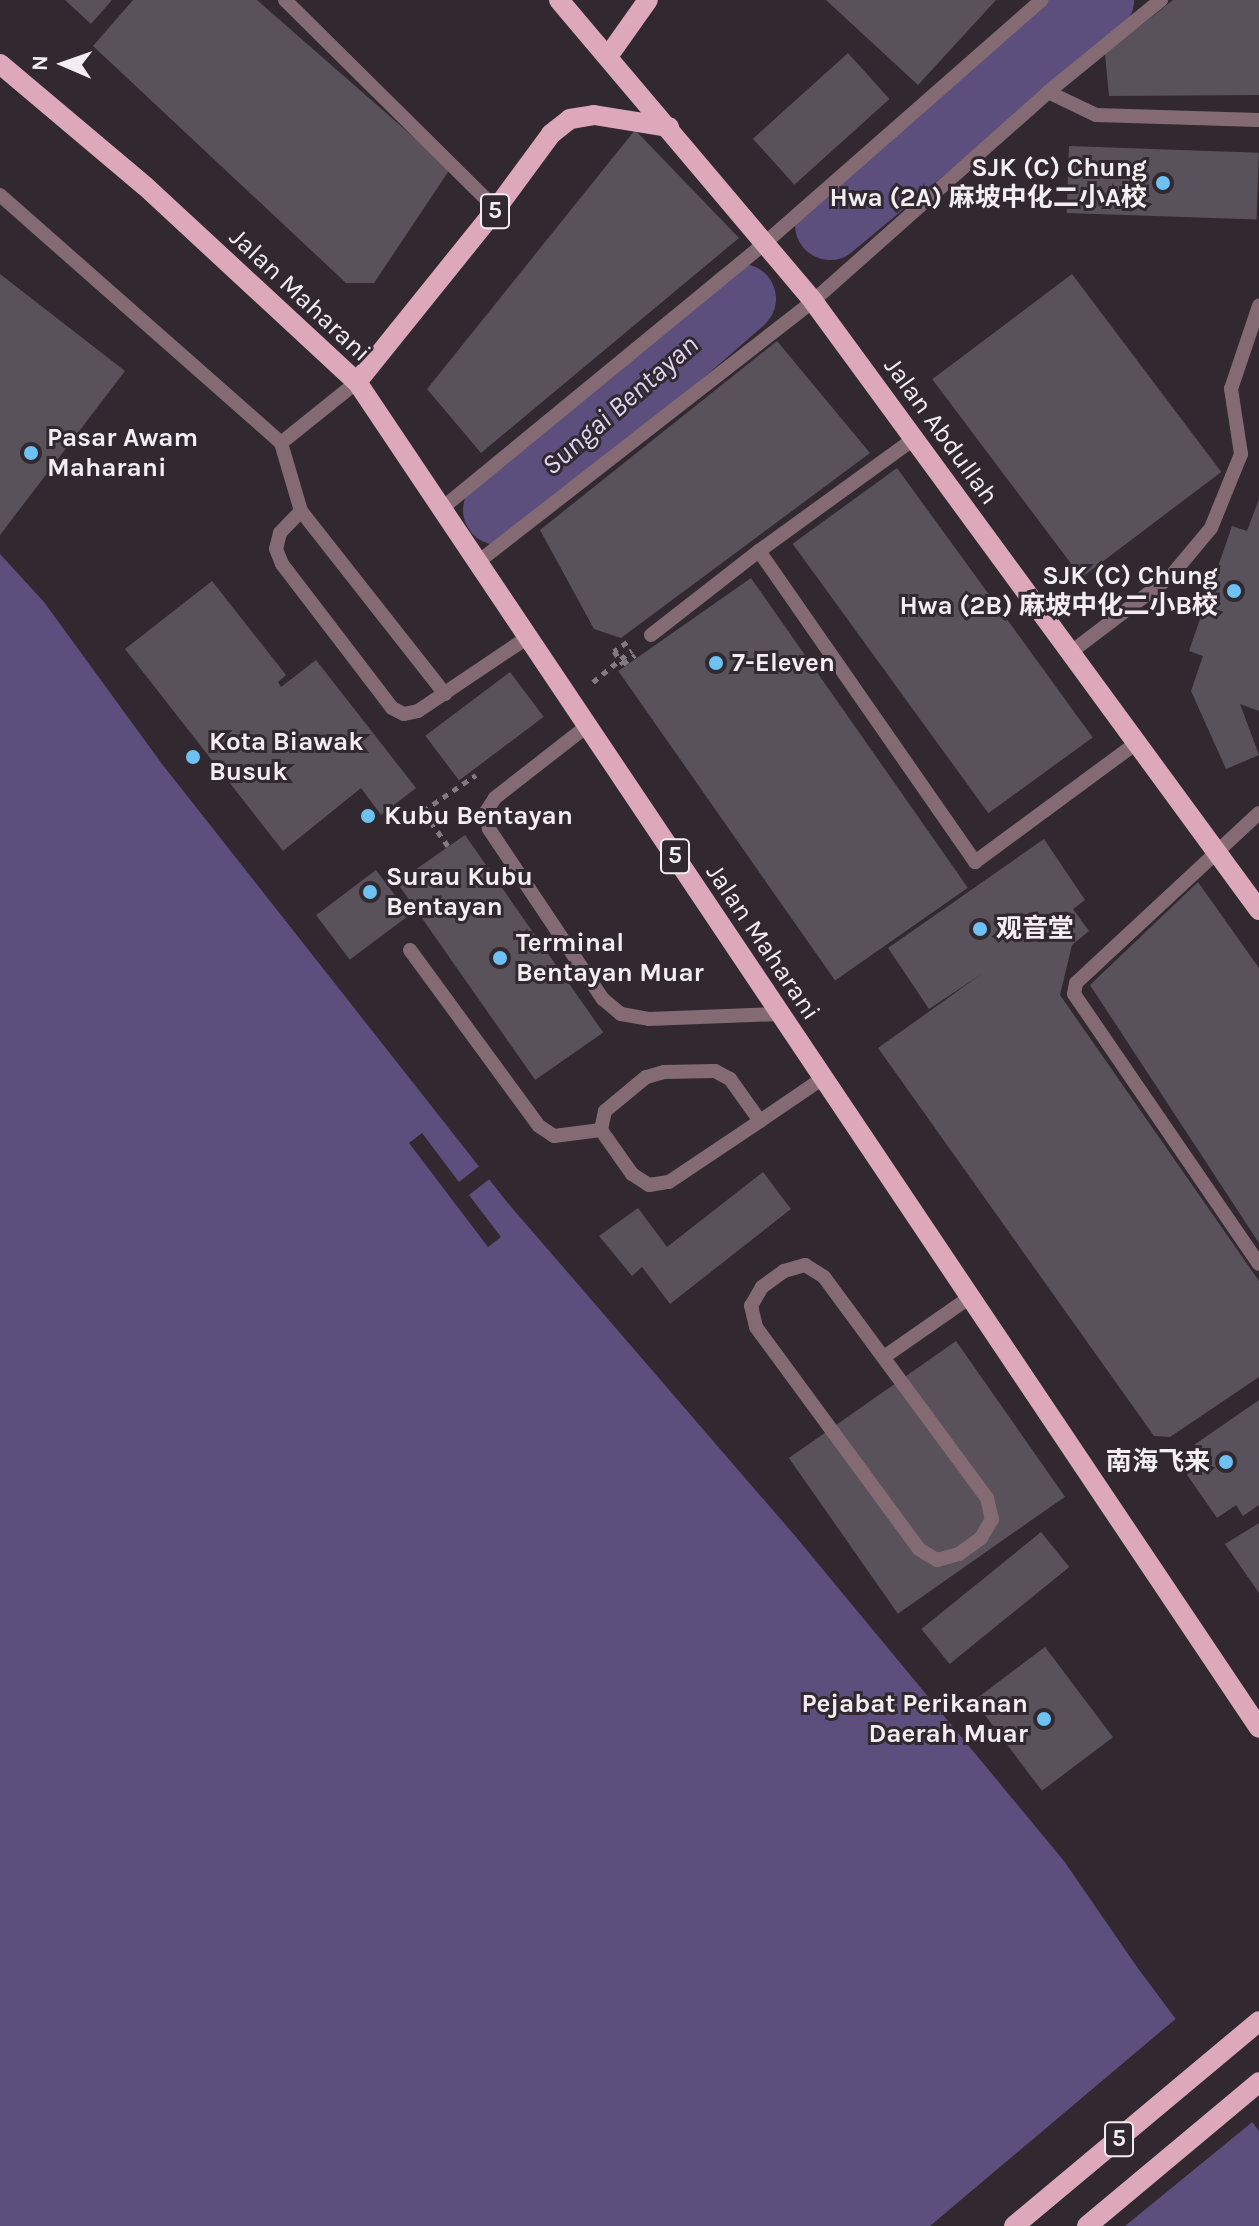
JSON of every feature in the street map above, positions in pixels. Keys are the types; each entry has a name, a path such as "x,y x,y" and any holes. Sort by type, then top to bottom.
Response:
{"main road":[{"name":"Jalan Abdullah","path":"559,0 609,55 813,301 1219,851 1259,910"},
{"path":"609,55 648,0"},
{"name":"Jalan Maharani","path":"0,64 145,186 357,382 1259,1728"},
{"name":"5","path":"357,382 496,209 551,134 570,119 594,115 669,127"},
{"name":"5","path":"1014,2226 1259,2021"},
{"name":"5","path":"1087,2226 1256,2085"}],"lane":[{"path":"285,0 496,209"},
{"path":"440,510 765,243 1042,0"},
{"path":"478,562 813,301 1048,92 1161,0"},
{"path":"1048,92 1096,115 1259,120"},
{"path":"0,195 281,443 301,511 445,694"},
{"path":"1071,652 1171,576 1211,528 1241,454 1231,389 1259,306"},
{"path":"281,443 357,382"},
{"path":"651,635 759,551 914,439"},
{"path":"301,511 280,533 276,549 282,564 392,708 404,714 418,711 528,637"},
{"path":"759,551 975,862 1138,742"},
{"path":"587,726 495,798 486,812 489,829 603,999 621,1014 649,1019 781,1014"},
{"path":"1259,813 1076,983 1074,994 1259,1264"},
{"path":"410,950 539,1126 554,1136 601,1130"},
{"path":"760,1121 730,1079 715,1071 664,1072 646,1077 605,1111 601,1130 632,1174 649,1185 669,1182 760,1121 823,1078"},
{"path":"805,1265 824,1277 884,1357 987,1498 992,1519 981,1538 959,1554 937,1560 919,1549 756,1327 751,1306 762,1287 784,1271 805,1265"},
{"path":"884,1357 970,1297"}],"path":[{"path":"448,846 423,811 466,783"}],"shaded area":[{"path":"0,554 44,602 162,764 507,1202 796,1537 1064,1861 1137,1967 1259,2131 1259,2226 0,2226"}],"pier":[{"path":"422,1133 459,1182 482,1164 492,1177 469,1195 501,1237 488,1247 409,1143"},
{"path":"1179,2016 1256,2119 1125,2226 930,2226"}],"building":[{"path":"65,0 112,0 91,24"},
{"path":"133,0 257,0 450,169 374,283 346,283 93,46"},
{"path":"826,0 996,0 918,85"},
{"path":"1173,0 1259,0 1259,95 1109,96 1105,54"},
{"path":"848,53 889,99 794,185 753,139"},
{"path":"635,130 739,238 481,453 427,389"},
{"name":"SJK (C) Chung Hwa (2A) 麻坡中化二小A校","path":"1069,146 1259,153 1257,220 1067,213"},
{"name":"Pasar Awam Maharani","path":"0,274 125,371 0,535"},
{"path":"1072,274 1221,472 1081,577 932,379"},
{"path":"777,341 870,453 621,638 594,629 540,530"},
{"path":"897,468 1093,737 988,813 793,544"},
{"name":"SJK (C) Chung Hwa (2B) 麻坡中化二小B校","path":"1259,499 1259,711 1240,704 1259,755 1226,769 1191,691 1203,656 1189,651 1232,526 1247,531"},
{"path":"751,578 968,888 835,981 618,671"},
{"path":"212,581 286,675 278,682 281,687 316,660 416,788 381,815 361,788 283,851 125,649"},
{"path":"510,672 544,717 459,781 425,736"},
{"name":"Terminal Bentayan Muar","path":"465,835 603,1032 535,1080 397,883"},
{"path":"1044,839 1085,900 1073,909 1089,931 1072,945 1060,995 1259,1281 1259,1377 1170,1437 1154,1436 878,1048 983,973 929,1009 888,948"},
{"name":"Surau Kubu Bentayan","path":"376,870 410,915 350,960 316,915"},
{"path":"1198,882 1259,968 1259,1243 1090,985"},
{"path":"763,1172 791,1209 670,1304 642,1267 632,1276 599,1236 638,1208 667,1247"},
{"path":"956,1341 1065,1497 898,1614 789,1458"},
{"name":"南海飞来","path":"1259,1400 1259,1505 1243,1516 1236,1505 1217,1518 1183,1469 1202,1455 1194,1445"},
{"path":"1259,1523 1259,1593 1225,1544"},
{"path":"1041,1532 1069,1567 950,1664 921,1629"},
{"name":"Pejabat Perikanan Daerah Muar","path":"1045,1647 1113,1737 1042,1791 974,1701"}],"waterway":[{"name":"Sungai Bentayan","path":"830,225 1099,0"},
{"name":"Sungai Bentayan","path":"498,510 741,299"}],"place":[{"name":"SJK (C) Chung Hwa (2A) 麻坡中化二小A校","path":"1163,183"},
{"name":"Pasar Awam Maharani","path":"31,453"},
{"name":"SJK (C) Chung Hwa (2B) 麻坡中化二小B校","path":"1234,591"},
{"name":"7-Eleven","path":"716,663"},
{"name":"Kota Biawak Busuk","path":"193,757"},
{"name":"Kubu Bentayan","path":"368,816"},
{"name":"Surau Kubu Bentayan","path":"370,892"},
{"name":"观音堂","path":"980,929"},
{"name":"Terminal Bentayan Muar","path":"500,958"},
{"name":"南海飞来","path":"1226,1462"},
{"name":"Pejabat Perikanan Daerah Muar","path":"1044,1719"}]}
